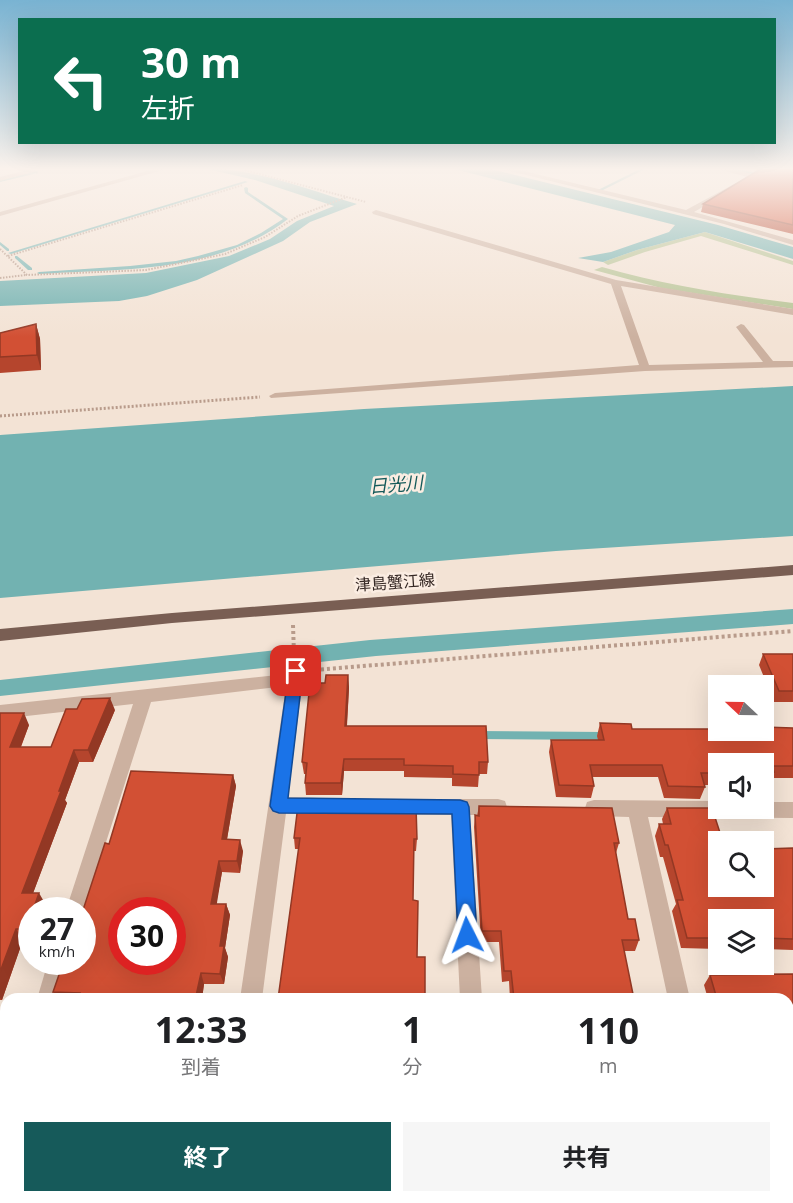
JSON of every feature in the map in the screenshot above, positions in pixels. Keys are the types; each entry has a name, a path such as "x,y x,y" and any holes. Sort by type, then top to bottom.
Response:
{"main road":[{"name":"津島蟹江線","path":"0,635 172,618 793,570"}],"street":[{"path":"417,224 615,282 793,312"},
{"path":"726,224 793,243"},
{"path":"615,282 645,368"},
{"path":"741,327 770,364"},
{"path":"275,396 645,368 793,364"},
{"path":"0,711 144,696 295,675 252,993"},
{"path":"80,897 144,696"},
{"path":"279,806 335,806"},
{"path":"381,806 519,808"},
{"path":"460,807 471,993"},
{"path":"578,808 793,810"},
{"path":"637,809 678,993"},
{"path":"50,993 55,975"}],"path":[{"path":"8,256 113,224"},
{"path":"0,278 146,270 225,254 265,237 285,224"},
{"path":"0,249 27,275"},
{"path":"0,416 275,396"},
{"path":"295,675 793,631"}],"green space":[{"path":"705,232 793,261 793,265 701,236 608,265 603,262 637,250"},
{"path":"602,267 697,289 793,303 793,309 661,288 594,270"}],"water":[{"path":"292,224 307,224 283,241 197,280 147,296 119,301 0,306 0,281 146,273 229,256 270,239"},
{"path":"672,224 718,225 793,247 793,259 705,232 637,250 603,262 578,258 611,252 669,232 675,225"},
{"name":"日光川","path":"793,386 793,536 556,551 0,598 0,435 364,409"},
{"path":"793,609 793,624 376,656 0,696 0,680 370,640"}],"building":[{"path":"36,324 37,355 0,357 0,333"},
{"path":"763,654 793,654 793,691 779,691"},
{"path":"326,675 348,675 345,726 486,726 488,762 479,762 479,775 453,774 453,766 404,765 404,759 344,759 341,783 305,783 307,763 302,762 310,683 325,683"},
{"path":"110,698 88,750 74,750 22,893 39,893 38,897 18,897 18,929 16,929 0,972 0,713 24,713 10,747 51,747 66,709 77,709 82,699"},
{"path":"600,723 631,724 632,729 708,729 708,741 774,741 774,727 793,728 793,766 774,766 774,753 708,753 708,773 701,773 705,787 668,786 662,765 590,765 594,786 559,785 551,740 604,740"},
{"path":"131,771 233,775 222,839 240,840 237,861 219,861 211,904 226,904 220,946 224,946 220,974 201,973 197,993 53,992 59,975 96,975 96,897 87,897 105,843 109,844"},
{"path":"298,805 416,806 417,839 414,839 413,900 418,901 417,957 425,957 425,993 279,993 300,838 294,838"},
{"path":"479,806 612,808 619,843 614,843 628,919 635,919 639,940 622,940 633,993 513,993 511,971 504,971 501,931 482,931 475,815 479,816"},
{"path":"667,808 708,808 708,819 716,819 719,831 708,831 708,897 774,897 774,849 793,848 793,939 774,938 774,909 708,909 708,938 687,938 677,900 683,900 668,845 665,845 659,824 671,824"},
{"path":"793,974 793,993 715,993 710,975"}],"waterway":[{"path":"10,253 106,224"},
{"path":"39,273 153,265 198,258 238,246 278,224"},
{"path":"0,243 8,250"},
{"path":"16,257 30,269"},
{"path":"476,735 605,736"}],"route":[{"path":"296,671 279,806 460,807 467,935"}]}
